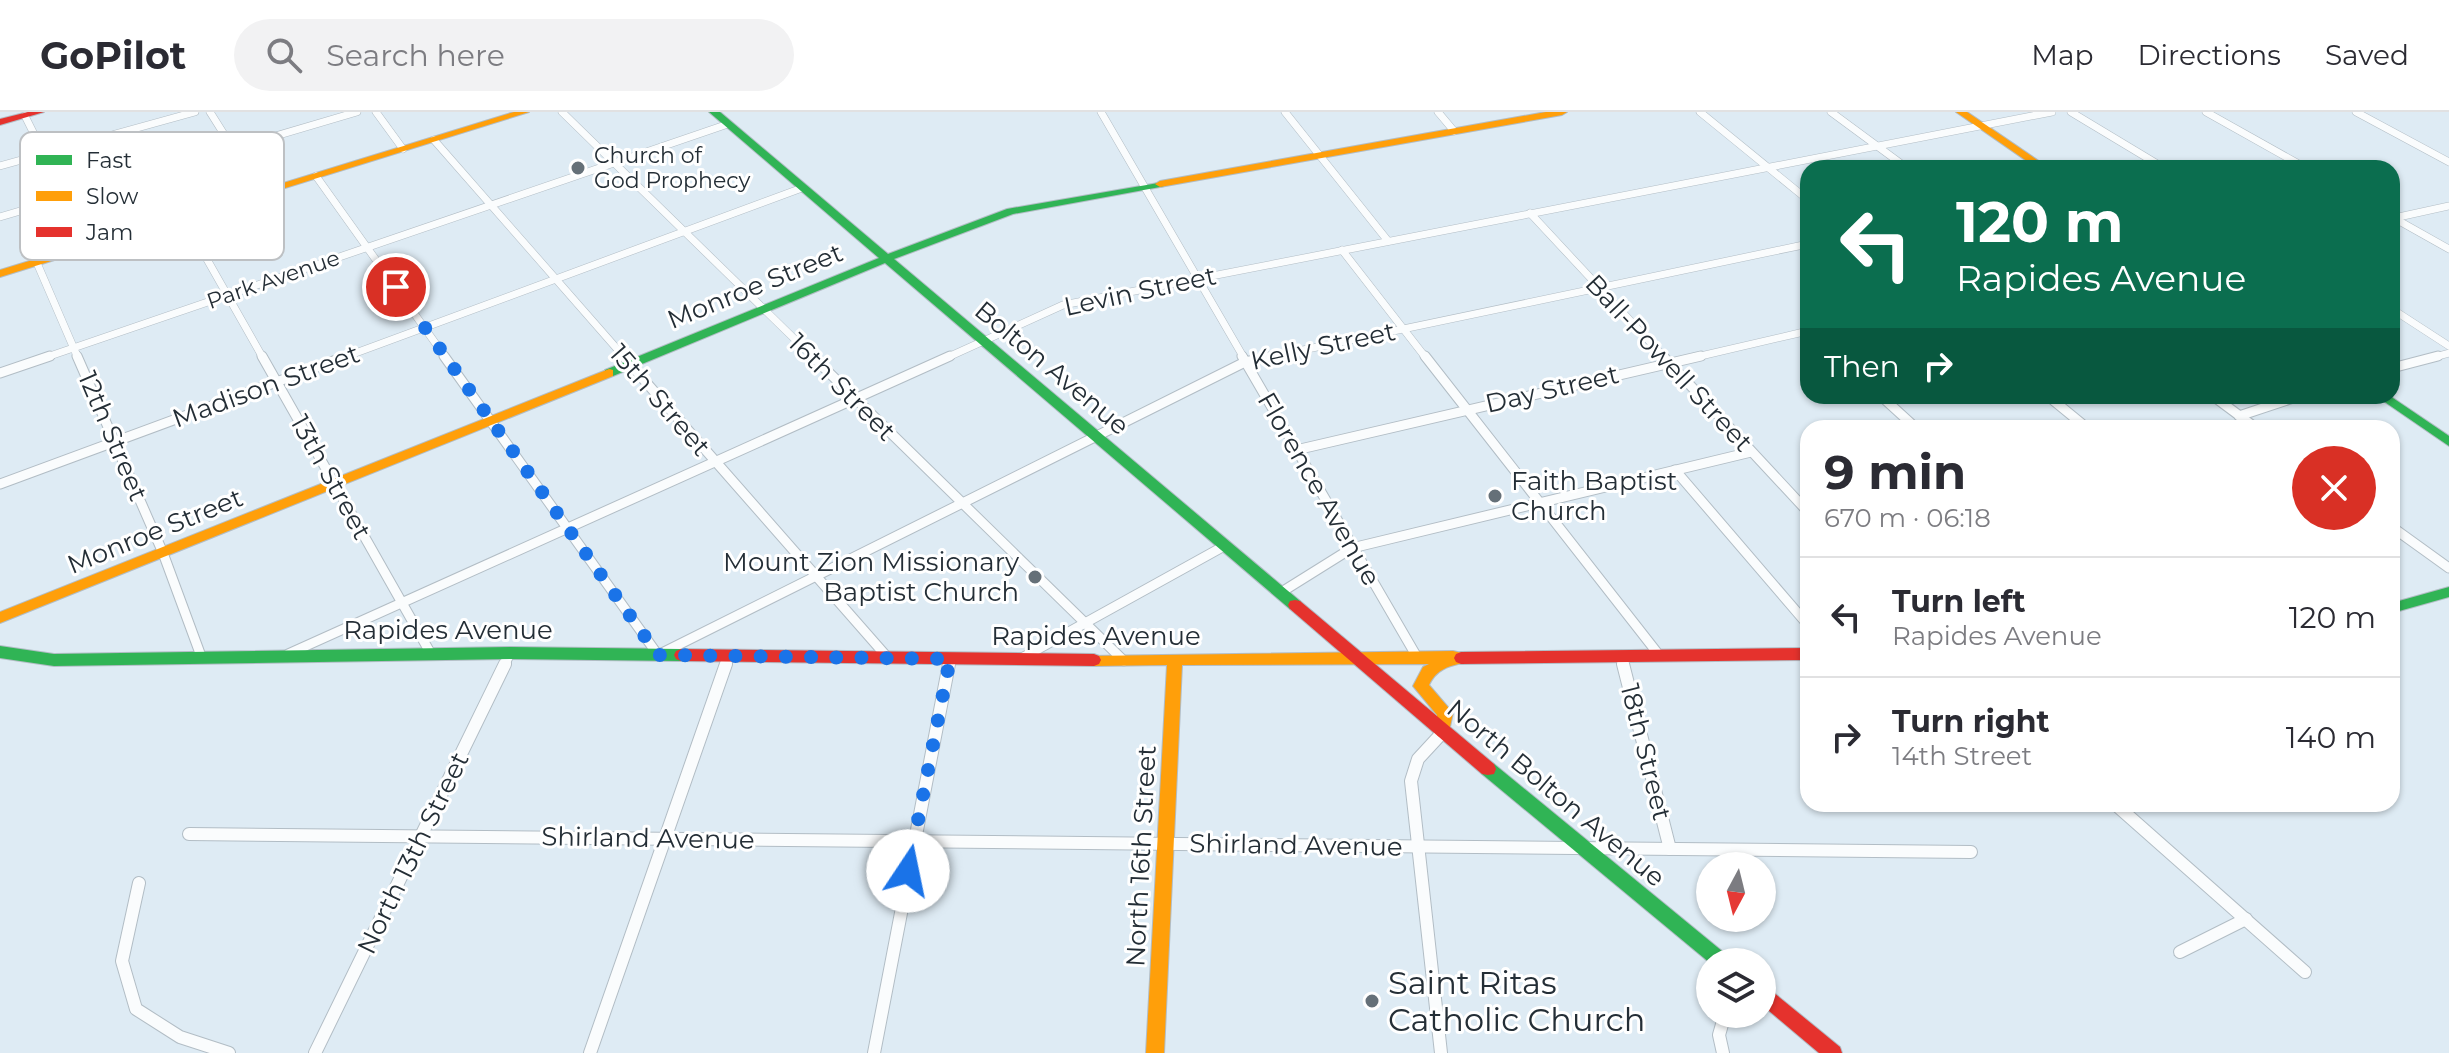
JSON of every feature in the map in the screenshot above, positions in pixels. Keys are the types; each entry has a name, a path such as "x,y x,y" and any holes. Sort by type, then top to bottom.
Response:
{"main road":[{"path":"284,186 524,112"},
{"name":"Bolton Avenue","path":"714,112 983,343 1361,658"},
{"name":"Monroe Street","path":"5,616 336,485 887,258 1011,211 1562,112"},
{"path":"1961,112 2032,160"},
{"path":"0,122 32,114"},
{"path":"0,274 46,260"},
{"path":"2394,404 2449,442"},
{"path":"2400,606 2449,592"},
{"name":"Rapides Avenue","path":"0,652 54,660 288,654 510,653 1124,661 1800,654"},
{"path":"1443,732 1445,713 1421,686 1422,676 1428,669 1453,657"},
{"name":"North Bolton Avenue","path":"1361,658 1443,732 1705,948"},
{"path":"0,663 54,660"},
{"name":"North 16th Street","path":"1155,1053 1175,661"},
{"path":"1776,1006 1833,1053"}],"street":[{"path":"123,132 195,112"},
{"path":"210,112 223,132"},
{"path":"284,133 357,112"},
{"path":"376,112 403,149"},
{"name":"16th Street","path":"562,112 1124,661"},
{"name":"Florence Avenue","path":"1101,112 1417,657"},
{"path":"1285,112 1388,241"},
{"path":"1438,112 1454,131"},
{"path":"1700,112 1800,193"},
{"path":"1831,112 1896,160"},
{"name":"Levin Street","path":"1804,160 2052,112"},
{"path":"2071,112 2151,160"},
{"path":"2206,112 2292,160"},
{"path":"2356,112 2449,162"},
{"name":"Park Avenue","path":"0,373 728,124"},
{"name":"15th Street","path":"434,140 888,658"},
{"path":"0,166 20,160"},
{"name":"Levin Street","path":"288,654 856,401 1063,305 1800,161"},
{"path":"316,176 658,655"},
{"name":"Madison Street","path":"0,484 802,188"},
{"path":"2400,216 2449,206"},
{"path":"0,217 20,211"},
{"name":"Ball-Powell Street","path":"1530,213 1800,504"},
{"path":"2400,222 2449,249"},
{"name":"Kelly Street","path":"658,655 1093,435 1245,362 1800,246"},
{"path":"1342,250 1659,655"},
{"name":"13th Street","path":"208,260 431,654"},
{"name":"12th Street","path":"37,263 163,553 201,656"},
{"path":"2400,314 2449,346"},
{"name":"Day Street","path":"1296,450 1800,333"},
{"path":"2400,366 2449,353"},
{"path":"1890,404 1907,420"},
{"path":"2058,404 2077,420"},
{"path":"2223,404 2245,420"},
{"path":"2239,416 2275,404"},
{"path":"1280,593 1352,548 1751,452"},
{"path":"1675,470 1800,616"},
{"path":"2400,533 2449,568"},
{"path":"1018,659 1226,545"},
{"name":"North 13th Street","path":"315,1053 510,653"},
{"path":"590,1053 729,656"},
{"name":"18th Street","path":"1621,656 1670,849"},
{"path":"874,1053 950,659"},
{"path":"1441,1053 1418,846 1413,766 1420,753 1443,732"},
{"path":"2124,812 2305,972"},
{"name":"Shirland Avenue","path":"189,834 1971,852"},
{"path":"139,883 122,961 136,1009 180,1037 229,1053"},
{"path":"2180,952 2246,919"},
{"path":"1721,1028 1719,1035 1723,1053"}],"traffic: fast":[{"path":"714,112 1295,605"},
{"path":"609,373 887,258 1011,211 1160,184"},
{"path":"2394,404 2449,442"},
{"path":"2400,606 2449,592"},
{"path":"0,652 54,660 510,653 681,655"},
{"path":"1488,769 1705,948"}],"traffic: slow":[{"path":"284,186 524,112"},
{"path":"1160,184 1562,112"},
{"path":"1961,112 2032,160"},
{"path":"0,274 45,260"},
{"path":"0,618 609,373"},
{"path":"1443,732 1445,713 1421,686 1428,671 1453,657"},
{"path":"1094,660 1461,658"},
{"path":"1155,1053 1175,661"}],"traffic: jam":[{"path":"0,122 39,112"},
{"path":"1295,605 1488,769"},
{"path":"1461,658 1800,654"},
{"path":"681,655 1094,660"},
{"path":"1776,1006 1833,1053"}],"place":[{"name":"Church of God Prophecy","path":"578,168"},
{"name":"Faith Baptist Church","path":"1495,496"},
{"name":"Mount Zion Missionary Baptist Church","path":"1035,577"},
{"name":"Saint Ritas Catholic Church","path":"1372,1001"}],"route":[{"path":"396,287 658,655 950,659 908,871"}]}
